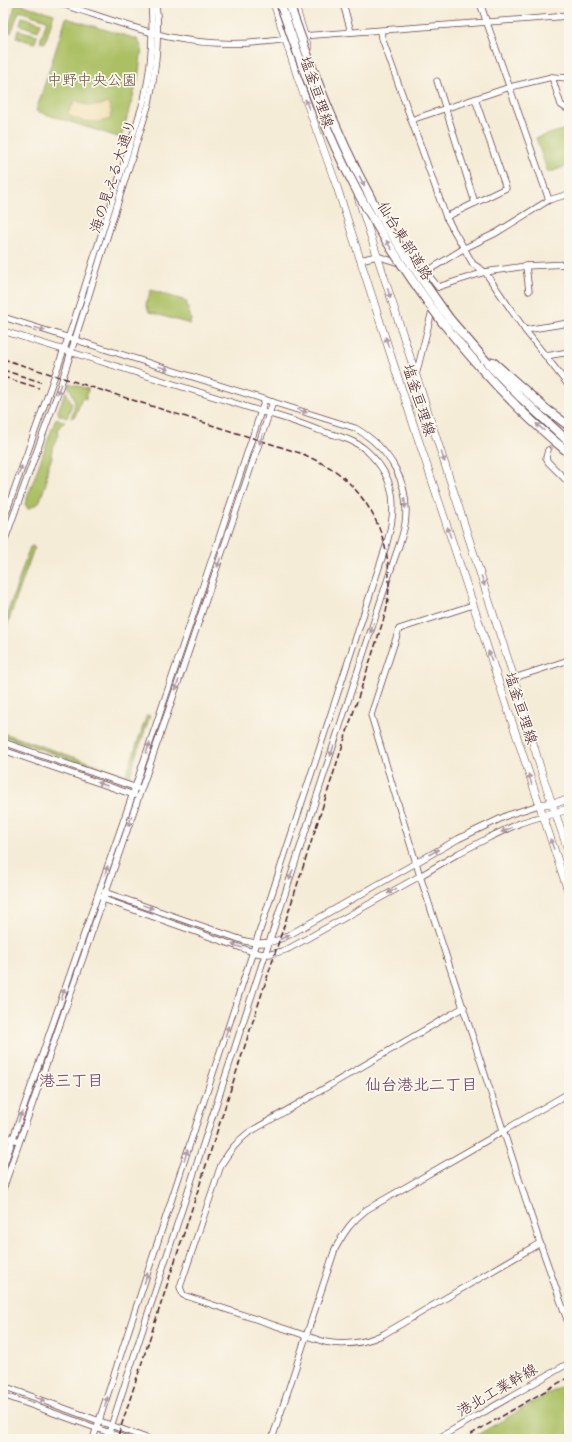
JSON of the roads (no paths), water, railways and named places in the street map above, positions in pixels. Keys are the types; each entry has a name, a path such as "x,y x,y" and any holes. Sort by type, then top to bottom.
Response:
{"highway":[{"name":"仙台東部道路","path":"280,3 320,109 357,190 412,281 519,396 569,442"},
{"name":"仙台東部道路","path":"289,3 327,105 364,185 385,224 448,320 467,353 510,398 568,452"},
{"path":"448,320 524,391 569,426"}],"main road":[{"name":"塩釜亘理線","path":"274,3 298,78 337,187 569,894"},
{"name":"塩釜亘理線","path":"294,3 416,374 514,678 543,777 569,853"},
{"path":"539,805 569,800"},
{"path":"543,816 569,808"}],"street":[{"path":"58,3 154,33 187,40 217,42 258,42 351,32 569,16"},
{"path":"151,3 154,33"},
{"name":"海の見える大通り","path":"3,546 61,384 71,352 71,339 148,103 154,78 156,3"},
{"path":"342,3 351,32"},
{"path":"480,3 549,200"},
{"path":"381,31 382,38 446,217 473,264 485,272 525,330 568,384"},
{"path":"412,120 510,87 552,77 569,78"},
{"path":"552,77 561,106 569,110"},
{"path":"437,81 475,203"},
{"path":"446,217 506,188 476,99"},
{"path":"426,272 463,249 496,233 549,200 569,194"},
{"path":"360,260 377,256 426,272 438,287"},
{"path":"438,287 485,272 526,266 569,264"},
{"path":"526,266 529,291"},
{"path":"416,374 438,287"},
{"path":"3,318 355,428 376,442 395,466 403,484 406,511 405,525 398,547 107,1439"},
{"path":"525,330 569,323"},
{"path":"3,331 262,411 348,440 367,451 381,468 392,492 394,508 392,524 386,546 93,1439"},
{"path":"3,521 63,350 71,339"},
{"path":"546,356 569,352"},
{"path":"3,1167 132,794 265,400"},
{"path":"3,1189 273,402"},
{"path":"548,450 546,458 548,462 569,483"},
{"path":"473,605 398,630 371,715 420,876 540,1243 569,1325"},
{"path":"514,678 569,660"},
{"path":"3,742 141,790"},
{"path":"3,750 138,797"},
{"path":"98,893 106,892 256,943 269,943 289,935 483,826 508,815 539,805"},
{"path":"98,893 103,899 265,955 288,948 490,836 543,816"},
{"path":"464,1008 248,1133 238,1141 221,1165 180,1287 183,1295 306,1336 325,1342 353,1344 374,1339 540,1243"},
{"path":"272,1439 335,1249 352,1222 366,1210 569,1093"},
{"path":"3,1136 20,1142"},
{"name":"港北工業幹線","path":"436,1439 569,1363"},
{"path":"3,1386 149,1439"},
{"path":"3,1395 127,1439"}],"tunnel":[{"path":"548,450 569,429"}],"railway":[{"path":"3,359 303,454 325,465 338,473 353,487 365,502 375,518 387,554 389,592 386,612 117,1439"},
{"path":"3,370 41,382"},
{"path":"3,377 39,388"},
{"path":"463,1439 569,1377"}],"district":[{"name":"港三丁目","path":"71,1080"},
{"name":"仙台港北二丁目","path":"421,1084"}],"park label":[{"name":"中野中央公園","path":"92,80"}]}
